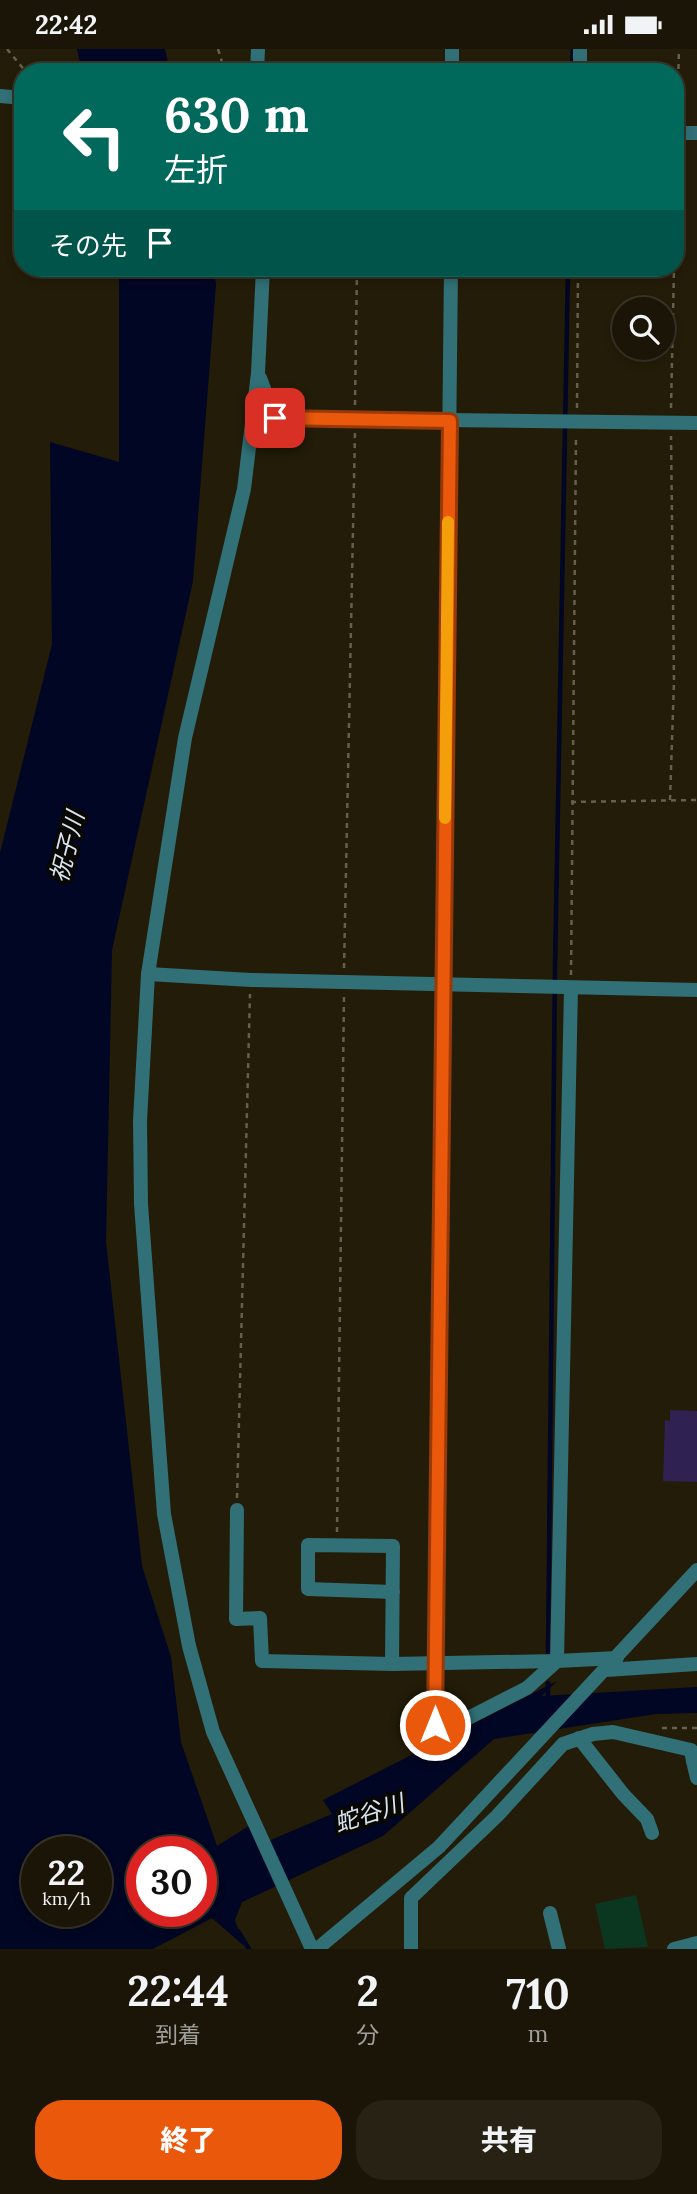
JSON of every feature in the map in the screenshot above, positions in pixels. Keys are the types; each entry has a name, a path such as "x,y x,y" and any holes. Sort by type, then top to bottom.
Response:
{"street":[{"path":"263,277 258,373 244,489 185,738 148,974 139,1121 141,1204 164,1514 189,1646 214,1732 314,1949 439,1847 606,1670 676,1589 697,1570"},
{"path":"451,277 435,1735 527,1688 557,1661 568,987"},
{"path":"258,373 275,418 697,423"},
{"path":"148,974 251,980 443,982 697,990"},
{"path":"237,1510 236,1619 260,1618 262,1661 435,1664 617,1658"},
{"path":"392,1664 393,1592 393,1546 307,1545 308,1589 393,1592"},
{"path":"676,1589 697,1581"},
{"path":"606,1670 697,1664"},
{"path":"411,1949 411,1898 498,1817 563,1744 579,1738 613,1732 691,1750 697,1778"},
{"path":"579,1738 623,1794 647,1819 652,1833"},
{"path":"481,1801 498,1817"},
{"path":"550,1913 559,1949"},
{"path":"674,1949 697,1943"}],"path":[{"path":"7,49 19,63"},
{"path":"337,1545 357,277"},
{"path":"568,987 578,277"},
{"path":"670,800 674,681 671,423 674,277"},
{"path":"571,802 697,800"},
{"path":"237,1510 251,980"}],"green space":[{"path":"636,1895 648,1947 605,1949 595,1904"}],"water":[{"path":"77,49 165,49 168,63 80,63"},
{"name":"祝子川","path":"119,277 215,277 193,581 112,950 106,1242 142,1566 171,1657 181,1742 214,1836 126,1836 126,1927 195,1927 153,1949 0,1949 0,853 52,644 50,442 119,462"},
{"name":"蛇谷川","path":"557,1681 542,1696 697,1687 697,1713 656,1714 494,1739 383,1836 242,1902 235,1920 244,1946 217,1922 217,1846 252,1824 259,1845 332,1814 323,1800"}],"building":[{"path":"670,1410 697,1411 697,1482 663,1481 665,1420 670,1421"}],"waterway":[{"path":"572,63 573,49"},
{"path":"548,1655 555,967 568,277"},
{"path":"548,1683 548,1700"},
{"path":"238,1931 249,1949"}],"slow traffic":[{"path":"445,818 448,522"}],"route":[{"path":"275,418 450,421 435,1725"}]}
